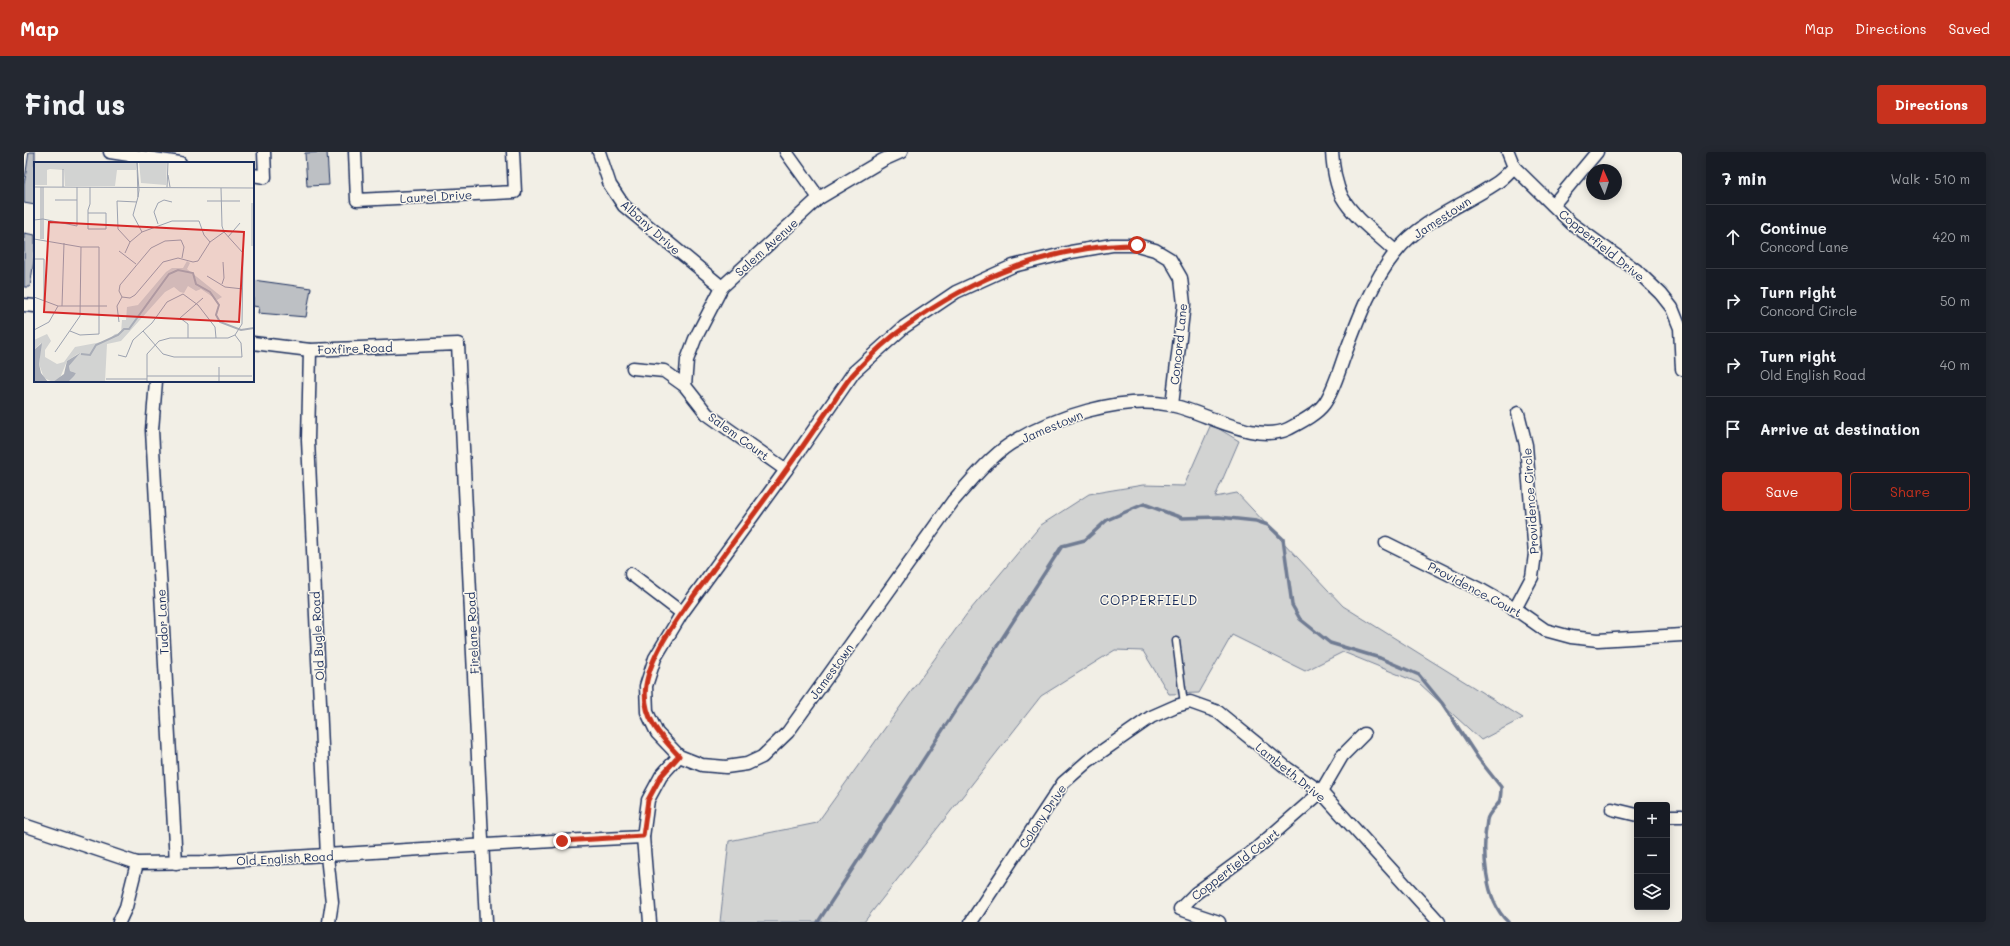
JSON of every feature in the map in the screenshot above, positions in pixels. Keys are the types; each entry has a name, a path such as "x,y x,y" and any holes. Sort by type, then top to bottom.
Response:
{"street":[{"path":"110,152 174,162"},
{"path":"254,175 265,176 264,152"},
{"name":"Laurel Drive","path":"355,152 357,200 515,192 513,152"},
{"name":"Albany Drive","path":"599,152 610,185 624,206 722,287"},
{"path":"786,152 819,198"},
{"name":"Salem Avenue","path":"686,386 687,360 692,346 722,287 819,198 883,160 900,152"},
{"path":"1332,152 1334,173 1342,197 1359,218 1396,252"},
{"name":"Copperfield Drive","path":"1508,152 1514,167 1571,223 1636,270 1668,304 1680,328 1682,369"},
{"path":"1553,205 1597,152"},
{"name":"Jamestown","path":"679,756 702,765 726,767 747,764 762,756 788,732 953,501 1009,444 1052,423 1090,410 1136,402 1172,406 1244,429 1266,434 1286,430 1309,417 1324,405 1338,374 1368,296 1396,252 1415,232 1497,183 1514,167"},
{"name":"Concord Lane","path":"679,756 657,733 647,712 646,686 655,658 682,613 786,470 854,372 904,327 956,292 1013,266 1071,252 1112,245 1137,245 1155,250 1170,260 1181,278 1184,304 1172,406"},
{"path":"24,305 34,306"},
{"name":"Foxfire Road","path":"254,342 310,350 458,344"},
{"name":"Firelane Road","path":"458,344 486,922"},
{"name":"Old Bugle Road","path":"310,350 308,440 327,856 332,902 330,922"},
{"name":"Salem Court","path":"633,368 664,371 686,386 707,414 786,470"},
{"name":"Tudor Lane","path":"156,382 152,430 176,863"},
{"name":"Providence Circle","path":"1515,609 1532,577 1535,554 1526,445 1518,413"},
{"name":"Providence Court","path":"1386,543 1515,609 1545,630 1571,637 1598,640 1682,635"},
{"path":"630,574 682,613"},
{"name":"Lambeth Drive","path":"1180,705 1190,702 1200,704 1218,712 1288,769 1321,792 1439,922"},
{"name":"Colony Drive","path":"970,922 1063,782 1088,761 1152,717 1180,705"},
{"path":"1321,792 1342,756 1364,734"},
{"path":"650,922 643,836 648,800 661,776 679,756"},
{"name":"Copperfield Court","path":"1219,922 1180,909 1200,889 1257,848 1321,792"},
{"path":"1612,809 1634,814"},
{"path":"1670,816 1682,816"},
{"name":"Old English Road","path":"24,825 137,863 176,863 327,856 643,836"},
{"path":"119,922 126,907 137,863"}],"lane":[{"path":"1176,641 1180,705"}],"shaded area":[{"path":"1211,424 1239,441 1215,497 1237,493 1343,606 1523,718 1481,740 1419,683 1343,652 1305,671 1232,635 1199,693 1169,694 1143,651 1115,650 1041,696 864,922 720,922 729,841 817,823 966,615 1041,525 1089,494 1143,485 1184,486"}],"building":[{"path":"29,152 35,152 34,205 24,203 24,185"},
{"path":"327,152 329,185 307,186 305,153"},
{"path":"24,233 34,235 34,261 30,287 24,287"},
{"path":"254,280 311,288 306,317 258,313 259,307 254,306"}],"waterway":[{"path":"818,922 1062,546 1085,540 1107,520 1144,504 1182,518 1219,517 1256,521 1268,525 1283,539 1292,605 1300,619 1330,643 1380,658 1419,675 1442,703 1478,758 1501,787 1499,802 1487,820 1485,832 1485,860 1489,888 1500,913 1508,922"}],"district":[{"name":"COPPERFIELD","path":"1149,599"}],"route":[{"path":"562,841 643,836 648,800 661,776 679,756 657,733 647,712 646,686 655,658 682,613 786,470 854,372 904,327 956,292 1013,266 1071,252 1112,245 1137,245"}]}
